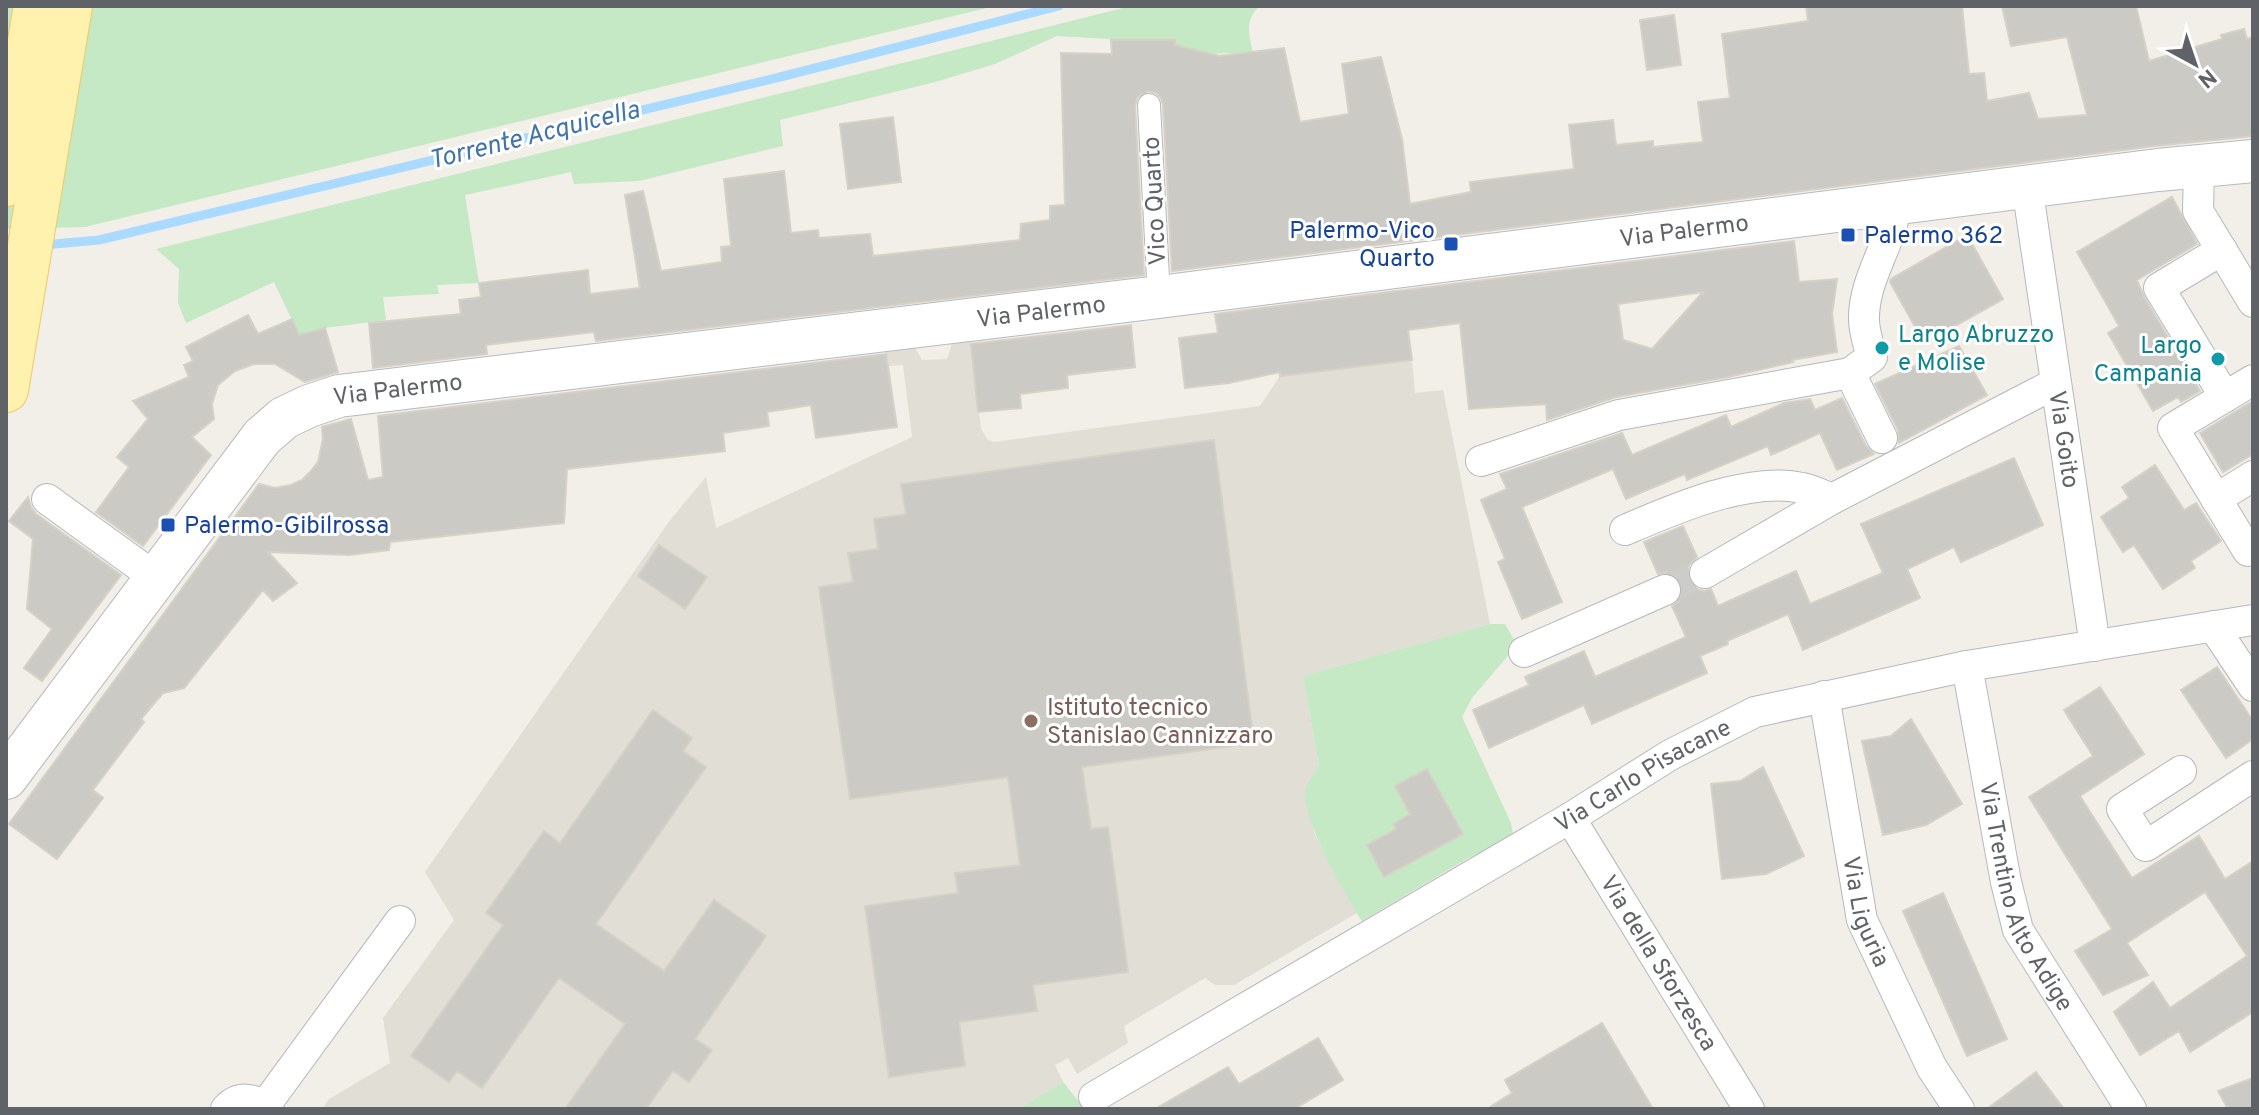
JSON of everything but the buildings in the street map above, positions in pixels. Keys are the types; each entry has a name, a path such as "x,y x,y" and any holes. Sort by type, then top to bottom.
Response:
{"main road":[{"path":"6,184 36,6"},
{"path":"6,390 70,6"},
{"name":"Via Palermo","path":"6,778 262,437 284,418 339,396 1159,297 2027,186 2253,161"}],"street":[{"name":"Vico Quarto","path":"1149,105 1159,297"},
{"path":"2199,166 2198,211 2253,302"},
{"name":"Via Goito","path":"2027,186 2095,646"},
{"path":"1481,461 1619,415 1850,373 1872,357 1864,320 1871,280 1895,218 1896,203"},
{"path":"2222,250 2159,288 2225,397"},
{"path":"1850,373 1882,438"},
{"path":"2248,551 2173,428 2253,380"},
{"path":"1705,573 1832,499 2056,383"},
{"path":"2216,499 2253,476"},
{"path":"1625,530 1681,506 1740,490 1775,486 1801,488 1832,499"},
{"path":"47,499 156,578"},
{"path":"1524,652 1665,590"},
{"name":"Via Carlo Pisacane","path":"1094,1097 1570,818 1670,755 1755,712 1967,666 2253,620"},
{"path":"2213,626 2253,686"},
{"name":"Via Trentino Alto Adige","path":"1967,666 2006,882 2018,930 2131,1109"},
{"name":"Via Liguria","path":"1824,696 1862,920 1932,1068 1959,1109"},
{"path":"2181,771 2122,809 2146,846 2253,776"},
{"name":"Via della Sforzesca","path":"1570,818 1749,1109"},
{"path":"226,1109 233,1102 246,1099 255,1100 265,1108 400,921"}],"shaded area":[{"name":"Istituto tecnico Stanislao Cannizzaro","path":"970,338 981,429 988,440 994,442 1260,406 1280,376 1412,360 1415,393 1443,390 1490,624 1303,676 1319,766 1306,788 1307,802 1315,835 1357,913 1234,985 1215,985 1205,978 1124,1026 1128,1043 1077,1074 1068,1058 1055,1065 1063,1082 1018,1109 322,1109 329,1099 390,1063 383,1018 454,920 425,872 670,520 706,477 716,528 912,437 903,365 888,366 885,348 913,344 922,360 947,359 953,340"}],"green space":[{"path":"6,6 995,6 85,227 6,229"},
{"path":"1131,6 1260,6 1252,16 1249,27 1253,52 1210,54 1175,46 1174,40 1057,36 995,64 780,120 783,146 639,181 574,184 571,172 465,195 479,283 437,285 439,294 383,297 386,320 325,328 299,335 274,282 186,323 178,303 179,269 156,249"},
{"path":"1490,624 1505,624 1517,645 1472,698 1462,717 1511,823 1513,834 1499,845 1470,857 1362,921 1325,856 1306,801 1306,788 1319,766 1303,676"},
{"path":"1063,1082 1085,1109 1018,1109"}],"waterway":[{"name":"Torrente Acquicella","path":"43,245 99,240 784,76 1059,6"}],"tunnel":[{"path":"1665,590 1705,573"}],"place":[{"name":"Palermo 362","path":"1848,235"},
{"name":"Palermo-Vico Quarto","path":"1451,244"},
{"name":"Largo Abruzzo e Molise","path":"1882,348"},
{"name":"Largo Campania","path":"2218,359"},
{"name":"Palermo-Gibilrossa","path":"168,525"},
{"name":"Istituto tecnico Stanislao Cannizzaro","path":"1031,721"}]}
